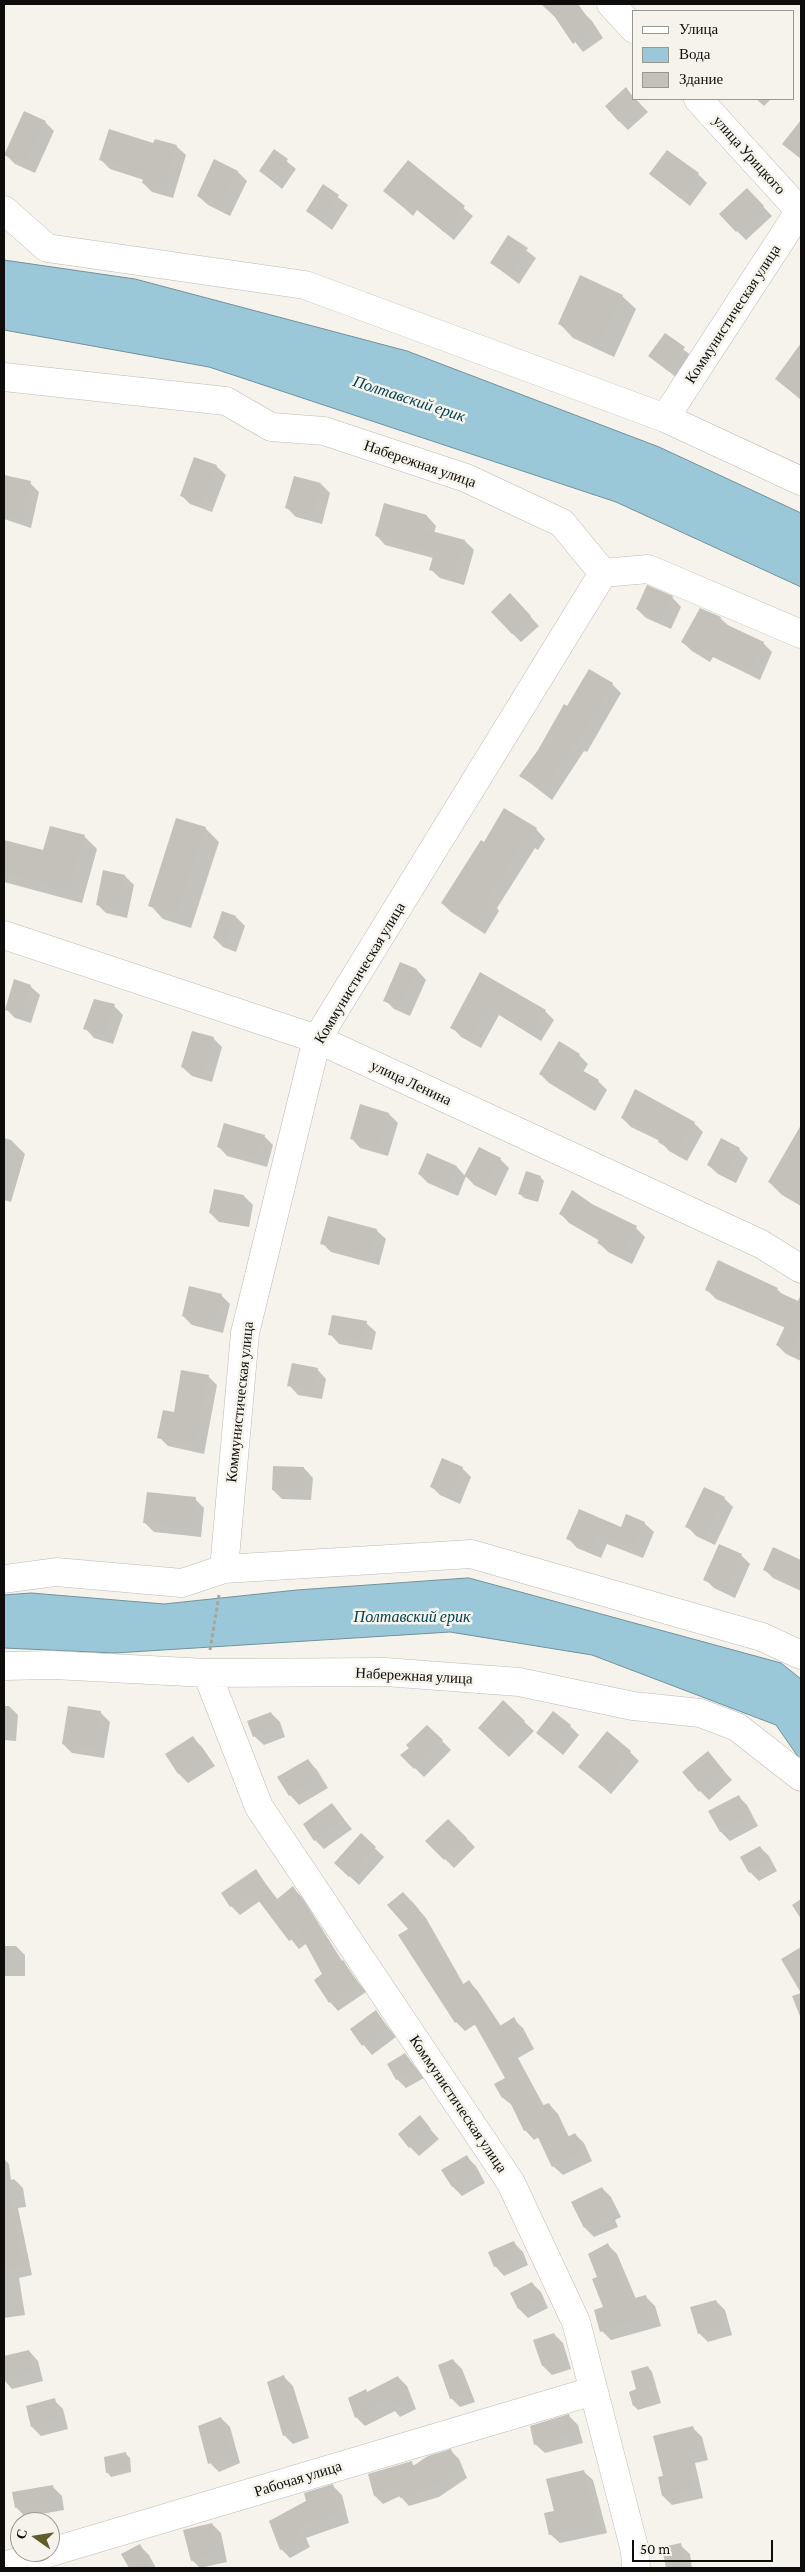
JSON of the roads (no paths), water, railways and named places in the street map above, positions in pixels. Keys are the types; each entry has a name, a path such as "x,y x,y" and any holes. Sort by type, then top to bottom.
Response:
{"street":[{"path":"611,4 632,27"},
{"name":"улица Урицкого","path":"699,100 801,210"},
{"path":"4,210 47,248 305,285 665,418 801,481"},
{"name":"Коммунистическая улица","path":"665,418 801,210"},
{"name":"Набережная улица","path":"4,377 226,401 271,427 324,431 447,471 562,523 603,573"},
{"path":"603,573 648,568 801,634"},
{"name":"Коммунистическая улица","path":"224,1569 245,1333 317,1039 603,573"},
{"name":"улица Ленина","path":"4,935 317,1039 761,1244 801,1269"},
{"path":"4,1579 56,1572 182,1583 224,1569 471,1554 762,1637 801,1655"},
{"name":"Набережная улица","path":"4,1666 53,1665 206,1673 385,1672 519,1682 633,1706 700,1714 737,1727 801,1777"},
{"name":"Коммунистическая улица","path":"206,1673 259,1807 511,2183 576,2322 635,2552 636,2568"},
{"name":"Рабочая улица","path":"4,2566 593,2391"}],"water":[{"name":"Полтавский ерик","path":"4,260 135,279 407,351 659,447 801,513 801,587 616,502 209,367 4,330"},
{"name":"Полтавский ерик","path":"469,1578 781,1663 801,1679 801,1761 776,1725 592,1655 450,1632 115,1653 4,1648 4,1595 31,1593 164,1604 297,1590"}]}
